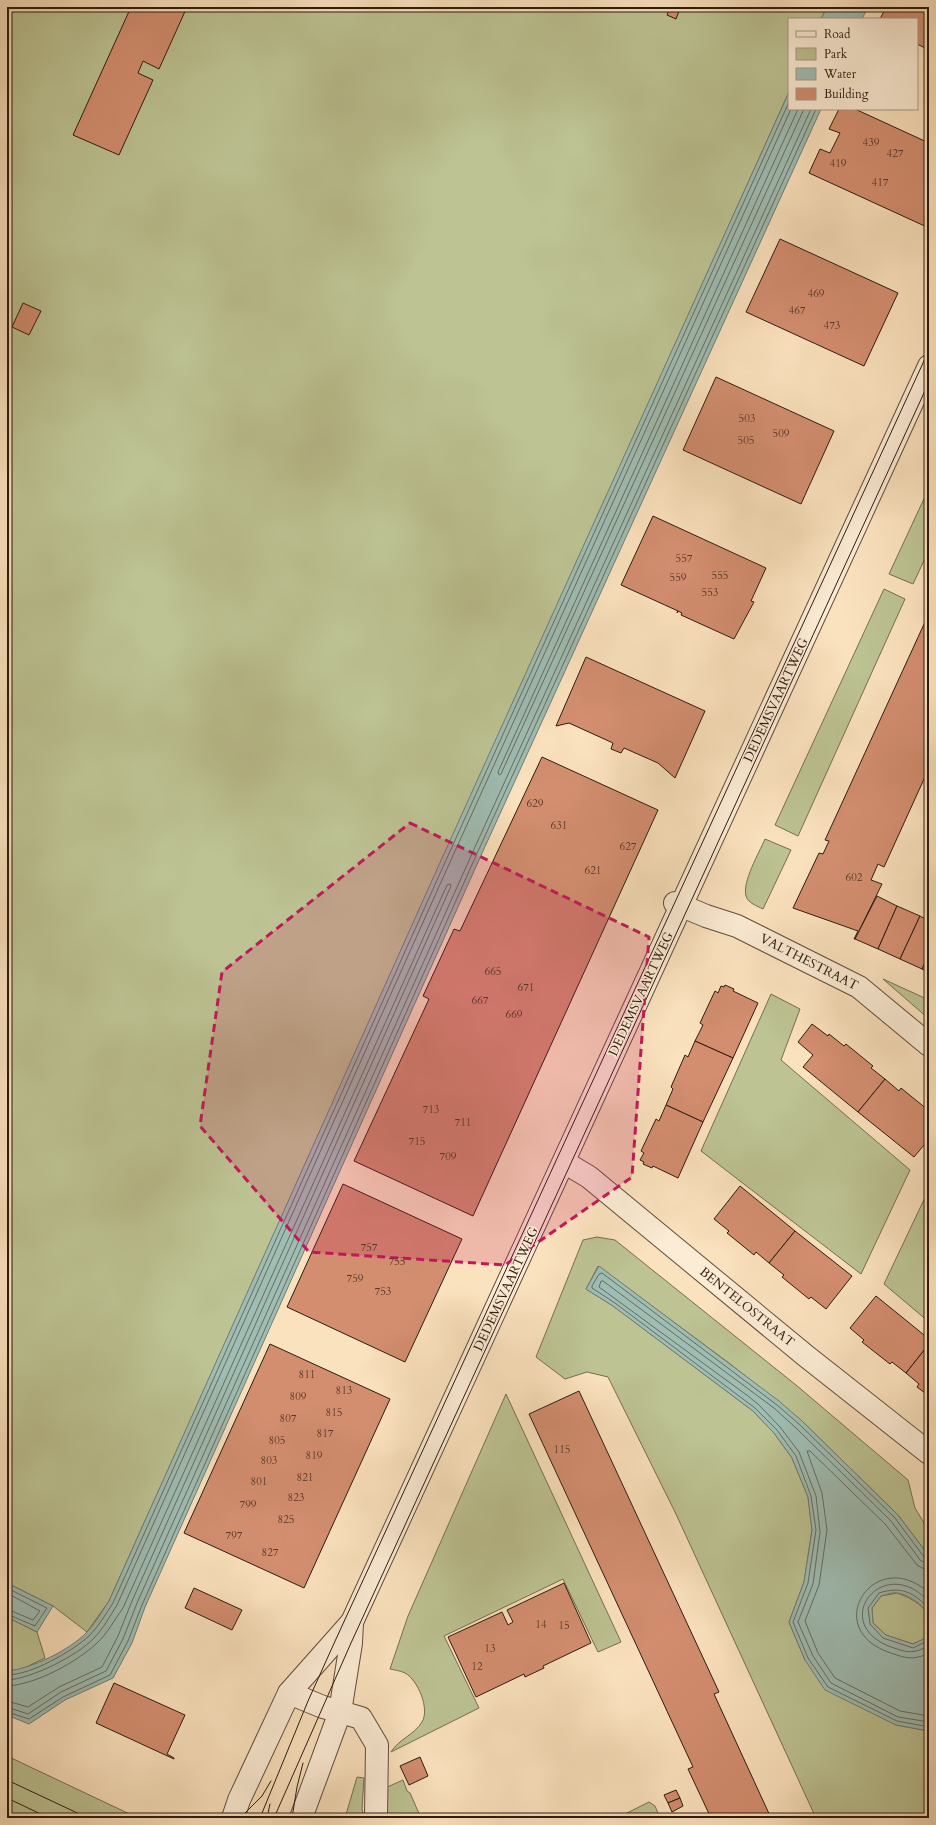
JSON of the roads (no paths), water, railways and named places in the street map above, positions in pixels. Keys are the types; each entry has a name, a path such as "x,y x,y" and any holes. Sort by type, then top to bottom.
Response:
{"street":[{"name":"DEDEMSVAARTWEG","path":"233,1818 239,1800 289,1693 352,1622 564,1162 679,904 929,366"},
{"name":"VALTHESTRAAT","path":"679,904 706,916 737,926 859,987 929,1045"},
{"name":"BENTELOSTRAAT","path":"564,1162 589,1177 800,1351 929,1453"},
{"name":"DEDEMSVAARTWEG","path":"301,1818 340,1712 351,1643 352,1622"},
{"path":"289,1693 323,1707 361,1718 377,1744 376,1818"}],"water":[{"path":"827,7 868,7 862,18 822,18"},
{"path":"788,94 788,110 821,110 483,851 145,1607 132,1643 113,1678 65,1700 29,1724 7,1715 7,1671 27,1667 50,1658 80,1639 96,1621 109,1601 438,867"},
{"path":"599,1266 779,1401 802,1421 898,1515 929,1556 929,1619 928,1614 917,1602 897,1593 881,1596 872,1608 873,1623 886,1635 913,1644 926,1638 929,1630 929,1731 896,1725 825,1690 805,1660 789,1622 804,1582 812,1530 808,1497 792,1458 774,1433 753,1411 613,1306 586,1289"},
{"path":"7,1583 53,1606 37,1632 7,1617"}],"tram line":[{"path":"260,1818 308,1701 336,1639 929,350"},
{"path":"274,1818 351,1643 929,382"},
{"path":"292,1818 303,1763"},
{"path":"7,1780 88,1818"},
{"path":"240,1818 262,1796 271,1781"},
{"path":"7,1798 49,1818"},
{"path":"267,1818 270,1804"}]}
